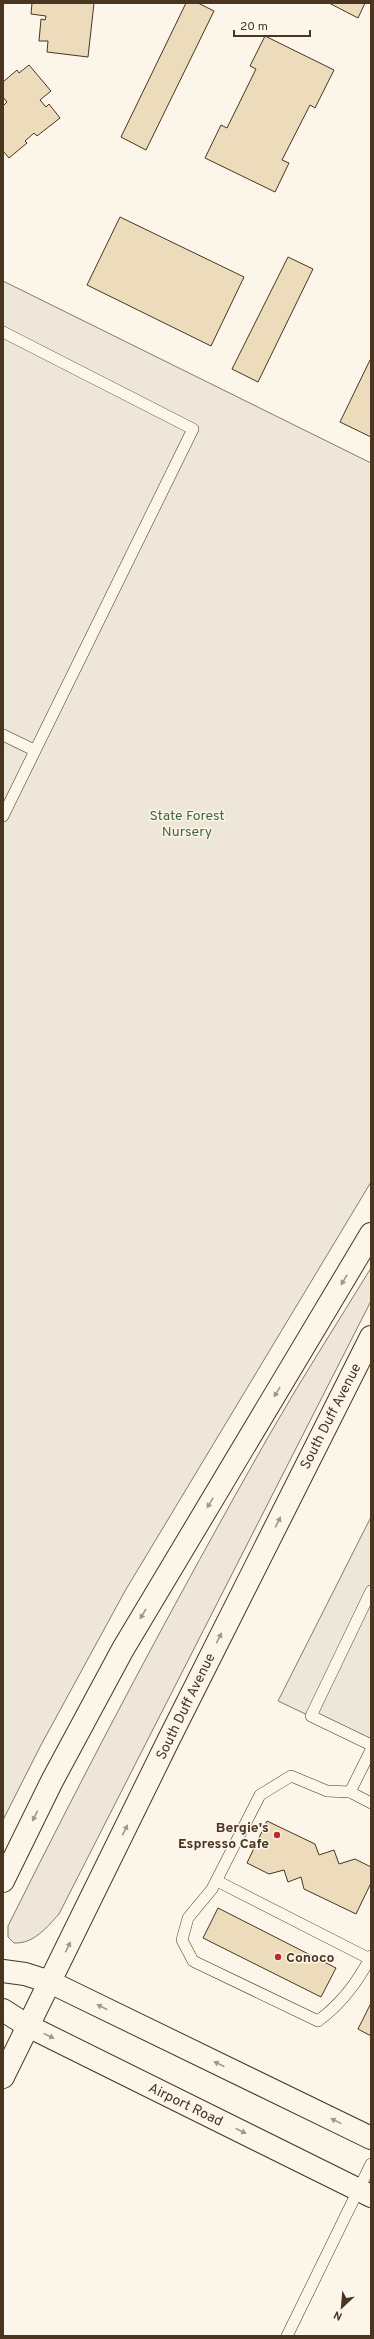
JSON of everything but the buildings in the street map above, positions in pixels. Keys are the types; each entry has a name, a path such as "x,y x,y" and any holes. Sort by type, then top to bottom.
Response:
{"main road":[{"path":"3,1881 52,1781 122,1649 371,1234"},
{"name":"South Duff Avenue","path":"3,2077 172,1732 371,1336"},
{"path":"3,1971 24,1974 50,1982 371,2138"},
{"name":"Airport Road","path":"3,2010 28,2026 364,2193"}],"lane":[{"path":"3,332 193,429 34,750 3,816"},
{"path":"3,735 34,750"},
{"path":"371,1591 311,1716 371,1745"},
{"path":"350,1792 371,1750"},
{"path":"216,1881 370,1958 363,1973 336,2008 318,2021 193,1961 182,1940 188,1918 216,1881 260,1795 291,1776 328,1790 350,1792 371,1803"},
{"path":"287,2336 364,2193 371,2164"}],"green space":[{"name":"State Forest Nursery","path":"3,281 371,463 371,1182 125,1591 41,1745 3,1820"},
{"path":"371,1268 371,1301 59,1914 40,1934 34,1938 21,1943 14,1943 8,1937 8,1926 134,1681 267,1439 305,1374"}],"shaded area":[{"path":"371,1517 371,1745 278,1701"}],"place":[{"name":"Bergie's Espresso Cafe","path":"277,1835"},
{"name":"Conoco","path":"278,1957"}]}
